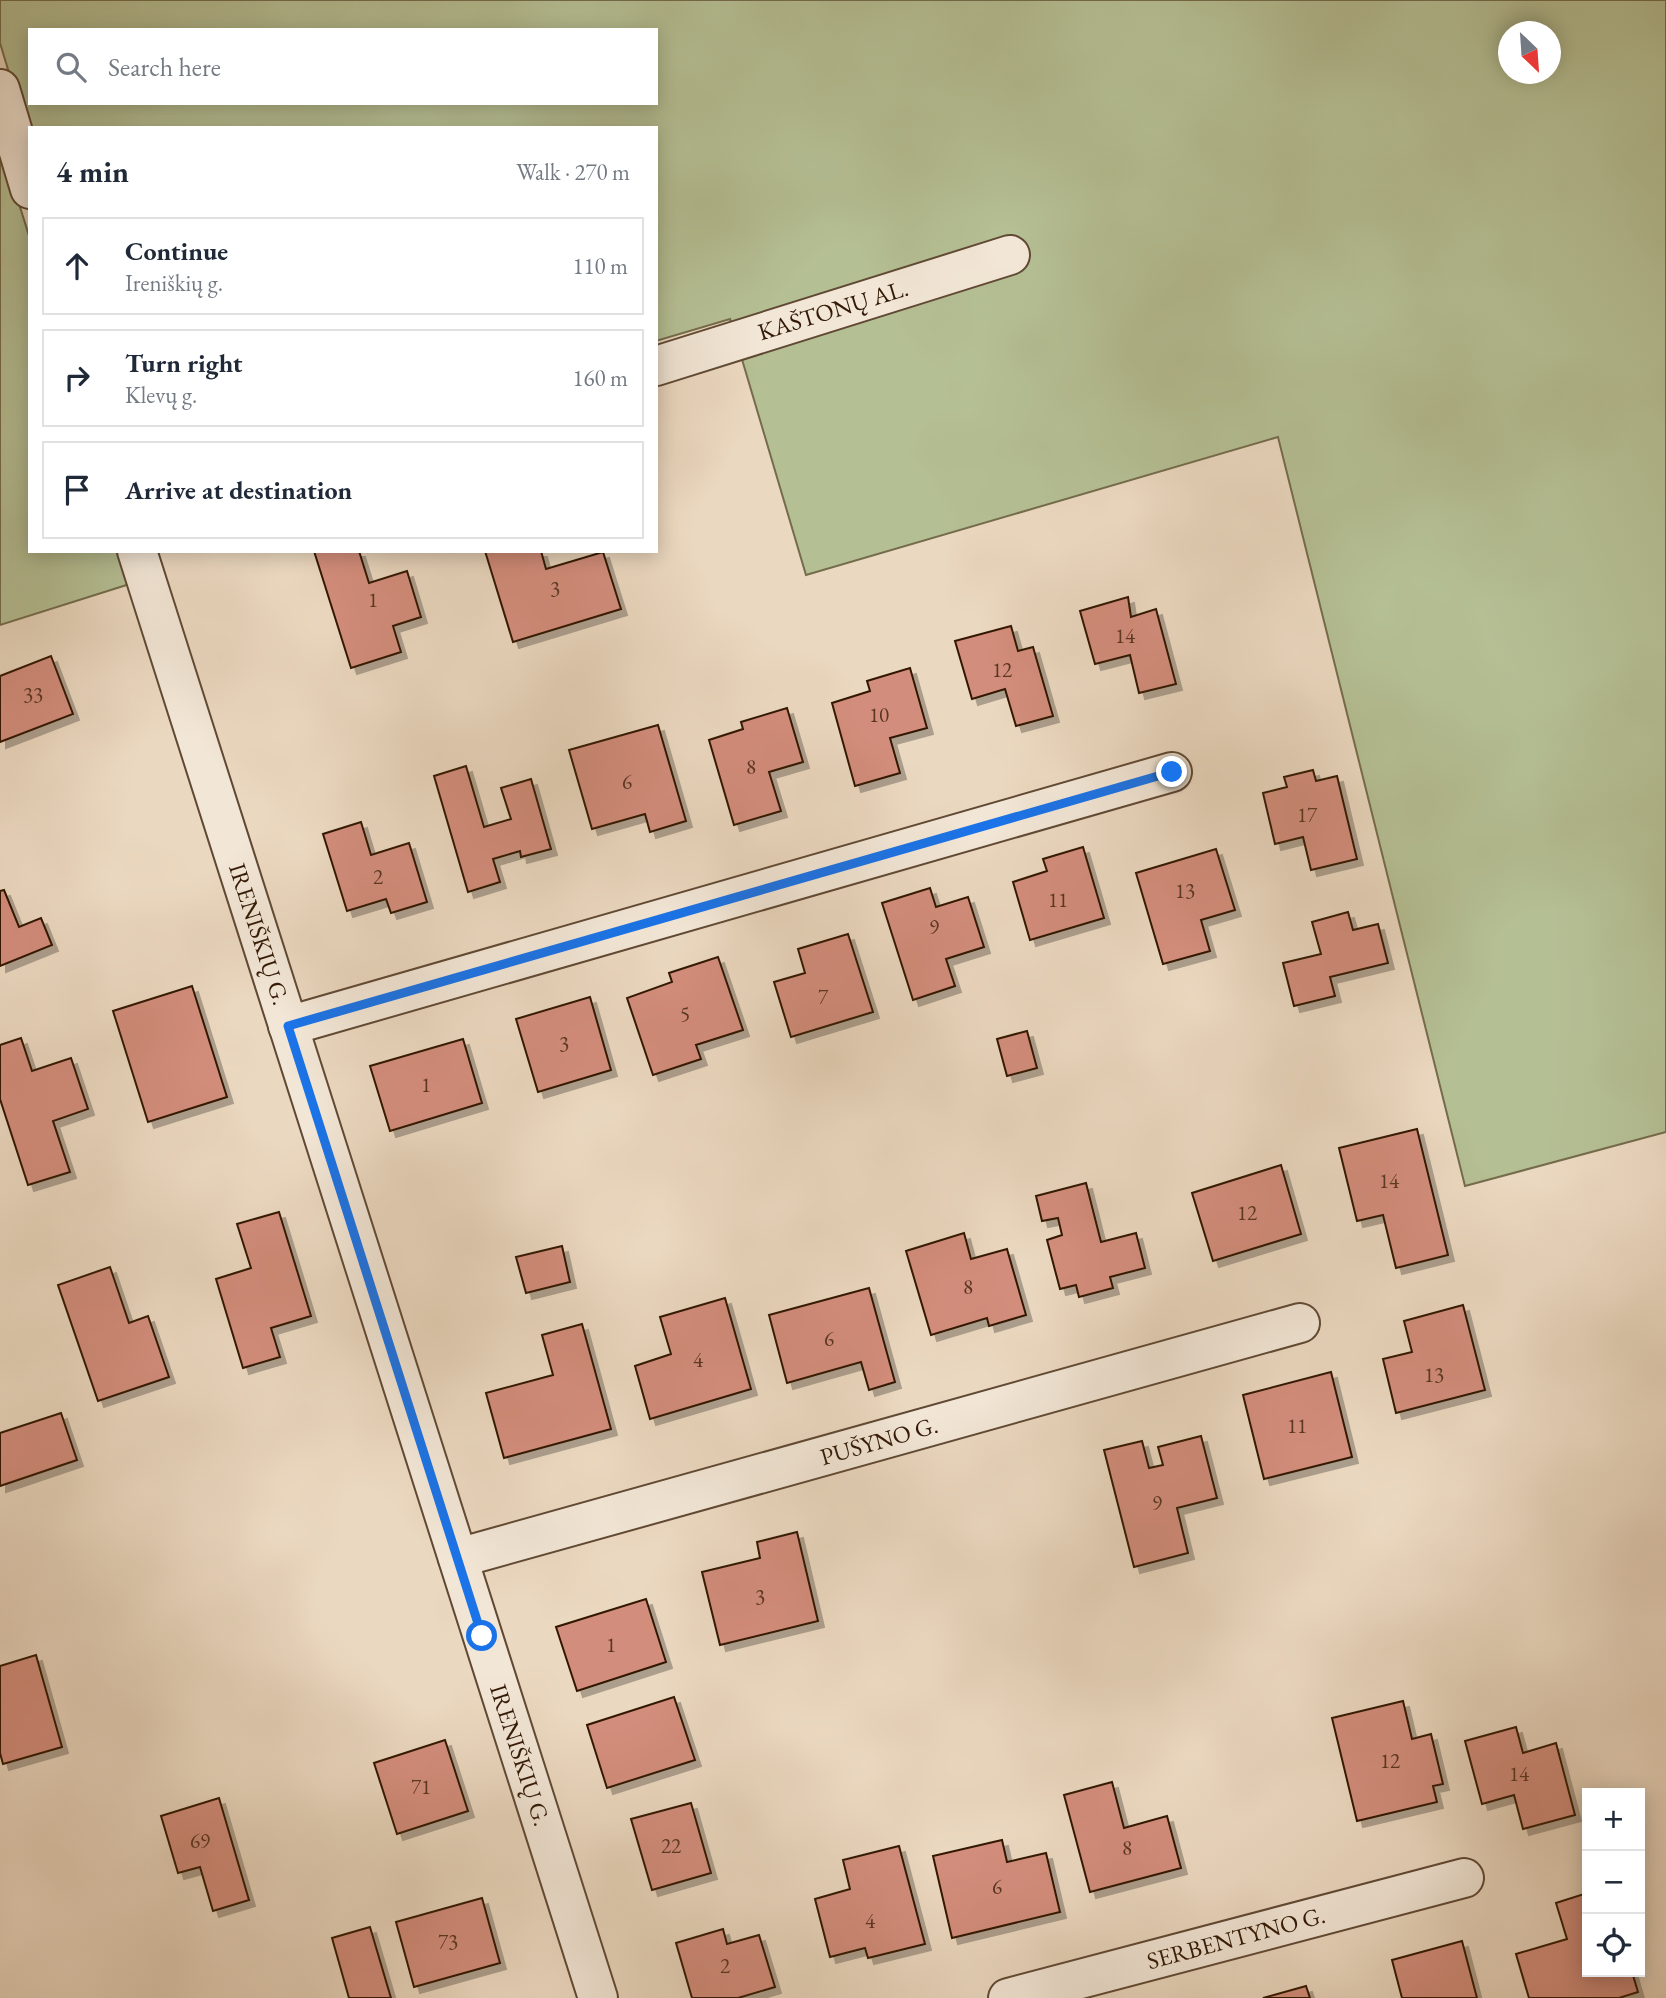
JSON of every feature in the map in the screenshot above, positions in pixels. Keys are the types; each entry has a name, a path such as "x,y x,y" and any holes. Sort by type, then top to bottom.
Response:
{"street":[{"path":"0,89 28,182"},
{"name":"KAŠTONŲ AL.","path":"658,365 1010,255"},
{"name":"IRENIŠKIŲ G.","path":"138,553 598,1998"},
{"path":"288,1026 1172,772"},
{"name":"PUŠYNO G.","path":"457,1558 1300,1323"},
{"name":"SERBENTYNO G.","path":"1008,1998 1464,1878"}],"green space":[{"path":"0,0 1666,0 1666,1132 1465,1186 1278,437 806,575 730,319 658,340 658,126 28,126 28,135 0,43"},
{"path":"0,143 28,233 28,553 128,553 136,582 0,625"}],"building":[{"path":"315,553 360,553 369,583 407,571 421,617 393,626 401,652 351,668"},
{"path":"486,553 542,553 546,569 603,553 621,609 513,642"},
{"path":"1128,597 1131,617 1156,609 1176,684 1139,693 1130,655 1095,664 1080,611"},
{"path":"1011,626 1018,651 1033,647 1053,716 1016,726 1005,689 972,699 955,641"},
{"path":"51,656 73,714 0,742 0,676"},
{"path":"910,668 927,728 890,738 900,773 855,786 832,703 870,691 867,681"},
{"path":"787,708 803,762 769,772 781,811 734,825 709,740 743,729 741,722"},
{"path":"658,725 686,821 650,832 645,814 592,829 569,750"},
{"path":"466,766 484,827 511,819 501,788 531,779 551,849 521,857 520,851 493,859 500,882 468,892 434,776"},
{"path":"1313,770 1316,781 1337,776 1357,859 1311,870 1303,837 1275,844 1263,793 1287,787 1284,777"},
{"path":"361,822 371,855 409,843 427,902 391,913 386,899 347,911 323,834"},
{"path":"1083,847 1104,918 1030,940 1013,882 1047,871 1043,859"},
{"path":"1216,849 1235,910 1201,920 1210,951 1163,964 1136,873"},
{"path":"930,888 936,907 968,897 984,947 946,959 955,986 913,1000 882,903"},
{"path":"4,890 19,927 41,918 52,945 0,966 0,891"},
{"path":"1348,912 1353,930 1378,924 1388,963 1330,977 1335,996 1294,1006 1283,963 1321,954 1312,922"},
{"path":"848,934 873,1012 791,1037 774,982 805,973 798,949"},
{"path":"718,957 743,1030 696,1045 701,1059 653,1075 627,998 672,982 669,973"},
{"path":"192,986 227,1097 148,1122 113,1011"},
{"path":"590,997 611,1070 538,1092 516,1019"},
{"path":"1027,1031 1037,1068 1007,1076 997,1039"},
{"path":"21,1038 32,1071 71,1058 88,1109 53,1121 70,1172 28,1185 0,1099 0,1045"},
{"path":"463,1039 482,1103 390,1131 370,1066"},
{"path":"1417,1129 1448,1255 1396,1268 1383,1215 1357,1221 1339,1148"},
{"path":"1281,1165 1301,1234 1213,1261 1192,1193"},
{"path":"1086,1183 1101,1242 1136,1233 1145,1268 1110,1277 1113,1288 1079,1297 1076,1285 1060,1289 1047,1240 1062,1235 1058,1218 1042,1221 1036,1196"},
{"path":"279,1212 311,1316 271,1328 280,1357 243,1368 216,1279 251,1268 237,1224"},
{"path":"964,1233 971,1259 1007,1249 1026,1315 989,1326 987,1318 931,1335 906,1251"},
{"path":"562,1246 570,1282 526,1293 516,1257"},
{"path":"110,1267 129,1323 148,1316 169,1377 98,1401 58,1285"},
{"path":"869,1288 895,1382 869,1390 861,1362 787,1383 769,1315"},
{"path":"725,1298 751,1389 650,1419 635,1366 671,1354 660,1317"},
{"path":"1463,1305 1485,1390 1396,1413 1383,1359 1412,1352 1404,1321"},
{"path":"582,1324 611,1429 504,1458 486,1393 553,1375 542,1335"},
{"path":"1331,1372 1352,1457 1264,1479 1243,1395"},
{"path":"61,1413 77,1460 0,1486 0,1433"},
{"path":"1201,1436 1217,1498 1177,1508 1188,1553 1134,1567 1104,1450 1142,1441 1149,1468 1163,1465 1158,1447"},
{"path":"797,1532 818,1621 720,1645 702,1572 760,1558 757,1542"},
{"path":"646,1599 666,1662 577,1691 556,1627"},
{"path":"36,1655 62,1747 3,1764 0,1753 0,1666"},
{"path":"674,1697 695,1760 607,1788 587,1725"},
{"path":"1403,1701 1412,1739 1431,1734 1443,1784 1433,1786 1437,1802 1357,1821 1332,1718"},
{"path":"1516,1727 1523,1753 1556,1743 1575,1815 1523,1829 1514,1795 1482,1804 1465,1741"},
{"path":"445,1740 468,1811 397,1834 374,1763"},
{"path":"1112,1782 1124,1828 1167,1816 1181,1868 1090,1892 1064,1795"},
{"path":"219,1798 249,1900 213,1911 200,1867 178,1873 161,1816"},
{"path":"691,1803 711,1873 652,1890 631,1819"},
{"path":"1002,1840 1007,1862 1046,1853 1060,1912 952,1938 933,1856"},
{"path":"899,1846 925,1944 868,1958 865,1948 830,1957 815,1899 850,1889 843,1860"},
{"path":"1582,1895 1582,1977 1634,1977 1638,1992 1619,1998 1529,1998 1516,1954 1567,1939 1556,1903"},
{"path":"482,1898 500,1963 414,1987 396,1922"},
{"path":"370,1927 391,1998 349,1998 332,1938"},
{"path":"723,1929 727,1944 759,1935 775,1987 738,1998 692,1998 676,1943"},
{"path":"1462,1941 1477,1998 1402,1998 1392,1960"},
{"path":"1306,1986 1310,1998 1263,1998"}],"route":[{"path":"482,1636 288,1026 1172,772"}]}
